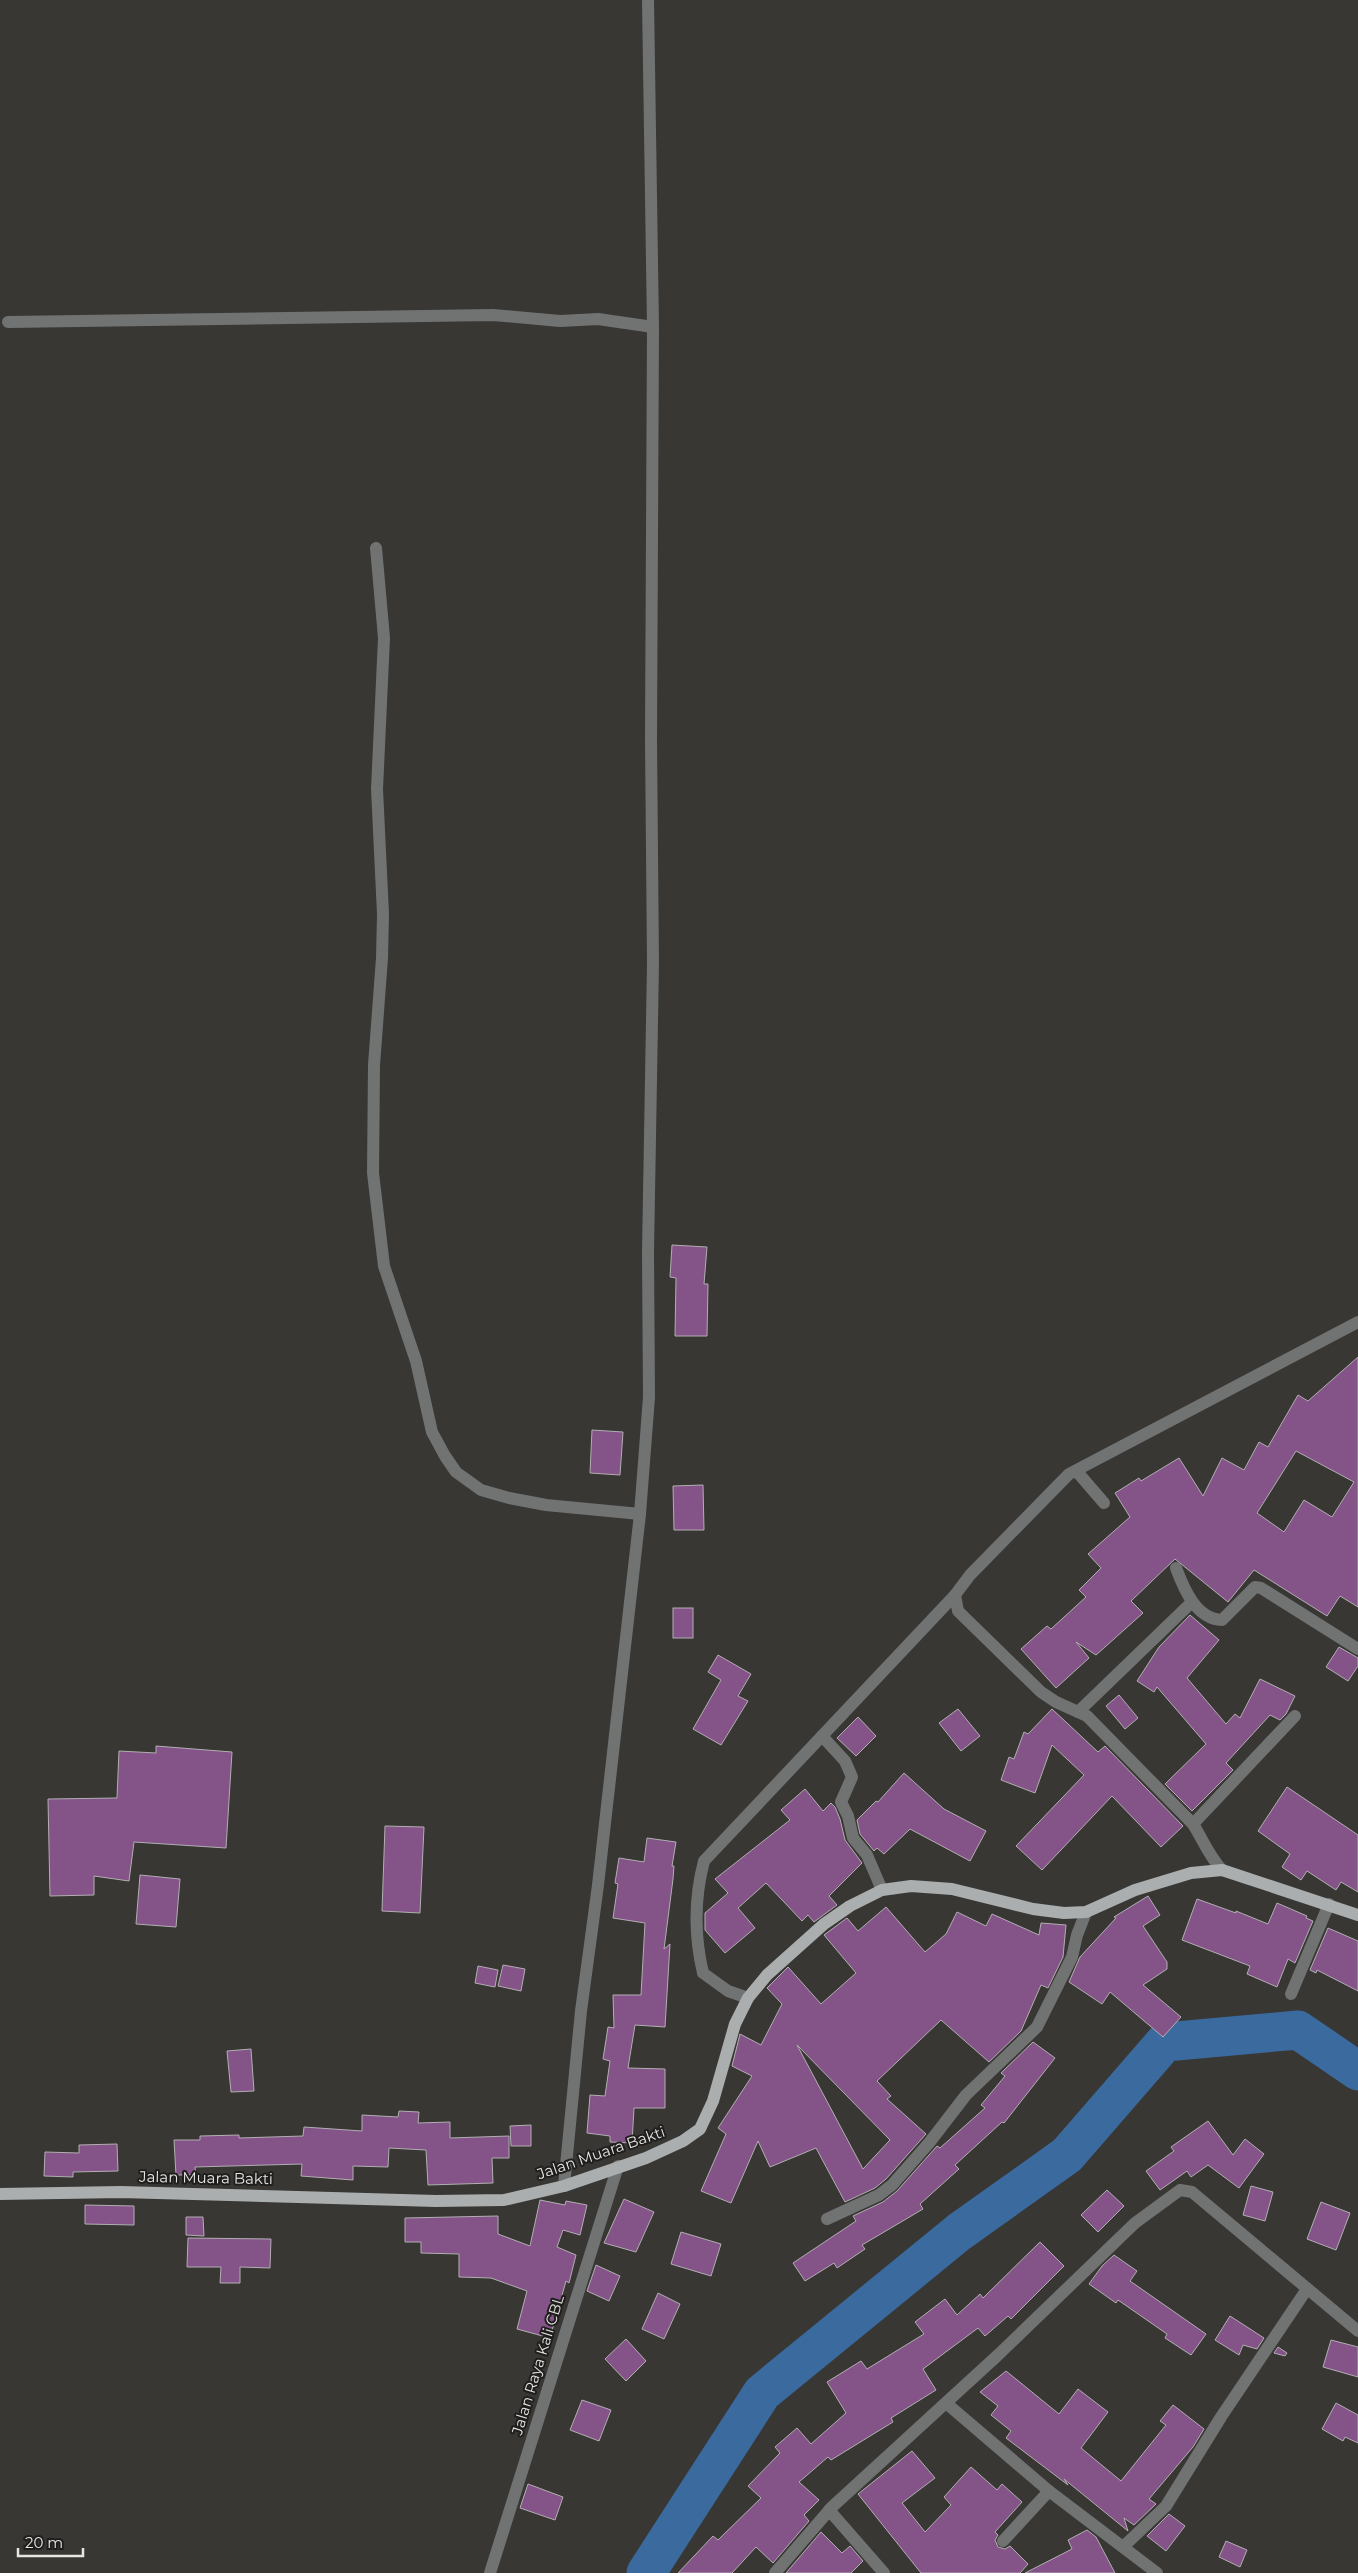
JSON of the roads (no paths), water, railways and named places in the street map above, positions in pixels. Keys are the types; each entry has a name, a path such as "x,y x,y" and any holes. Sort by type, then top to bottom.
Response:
{"main road":[{"name":"Jalan Muara Bakti","path":"0,2194 121,2192 436,2201 504,2200 564,2186 646,2158 683,2142 705,2123 735,2024 748,1998 767,1975 824,1924 850,1906 882,1890 911,1886 952,1889 1034,1909 1064,1913 1086,1912 1135,1890 1191,1873 1222,1870 1358,1915"}],"street":[{"path":"564,2186 581,2011 598,1885 640,1514 649,1397 648,1252 653,964 650,739 653,327 648,0"},
{"path":"8,322 493,315 560,321 598,318 653,327"},
{"path":"376,548 384,638 377,789 382,949 380,1009 374,1066 373,1173 384,1266 416,1361 432,1432 444,1456 456,1472 481,1490 509,1498 546,1505 640,1514"},
{"path":"748,1998 728,1991 703,1973 698,1951 696,1917 698,1882 704,1861 955,1595 970,1575 1069,1474 1358,1322"},
{"path":"1074,1472 1079,1474 1104,1503"},
{"path":"1176,1568 1192,1602 1211,1617 1222,1620 1249,1591 1255,1587 1261,1588 1358,1649"},
{"path":"955,1595 958,1611 1041,1692 1056,1702 1087,1716 1192,1824 1203,1840 1209,1856 1222,1870"},
{"path":"1078,1712 1192,1602"},
{"path":"1192,1824 1295,1716"},
{"path":"822,1736 845,1761 852,1777 841,1802 848,1816 853,1838 867,1855 882,1890"},
{"path":"1290,1994 1329,1904"},
{"path":"827,2219 879,2194 892,2185 929,2143 966,2095 1037,2027 1072,1957 1077,1935 1086,1912"},
{"name":"Jalan Raya Kali CBL","path":"490,2573 618,2166"},
{"path":"775,2573 829,2510 946,2403 1135,2223 1180,2190 1192,2192 1358,2331"},
{"path":"1124,2546 1166,2506 1221,2417 1307,2289"},
{"path":"946,2403 1049,2491 1124,2546 1157,2573"},
{"path":"1002,2541 1049,2491"},
{"path":"829,2510 884,2573"}],"waterway":[{"path":"646,2573 762,2393 959,2232 1067,2155 1165,2042 1298,2030 1358,2071"}]}
